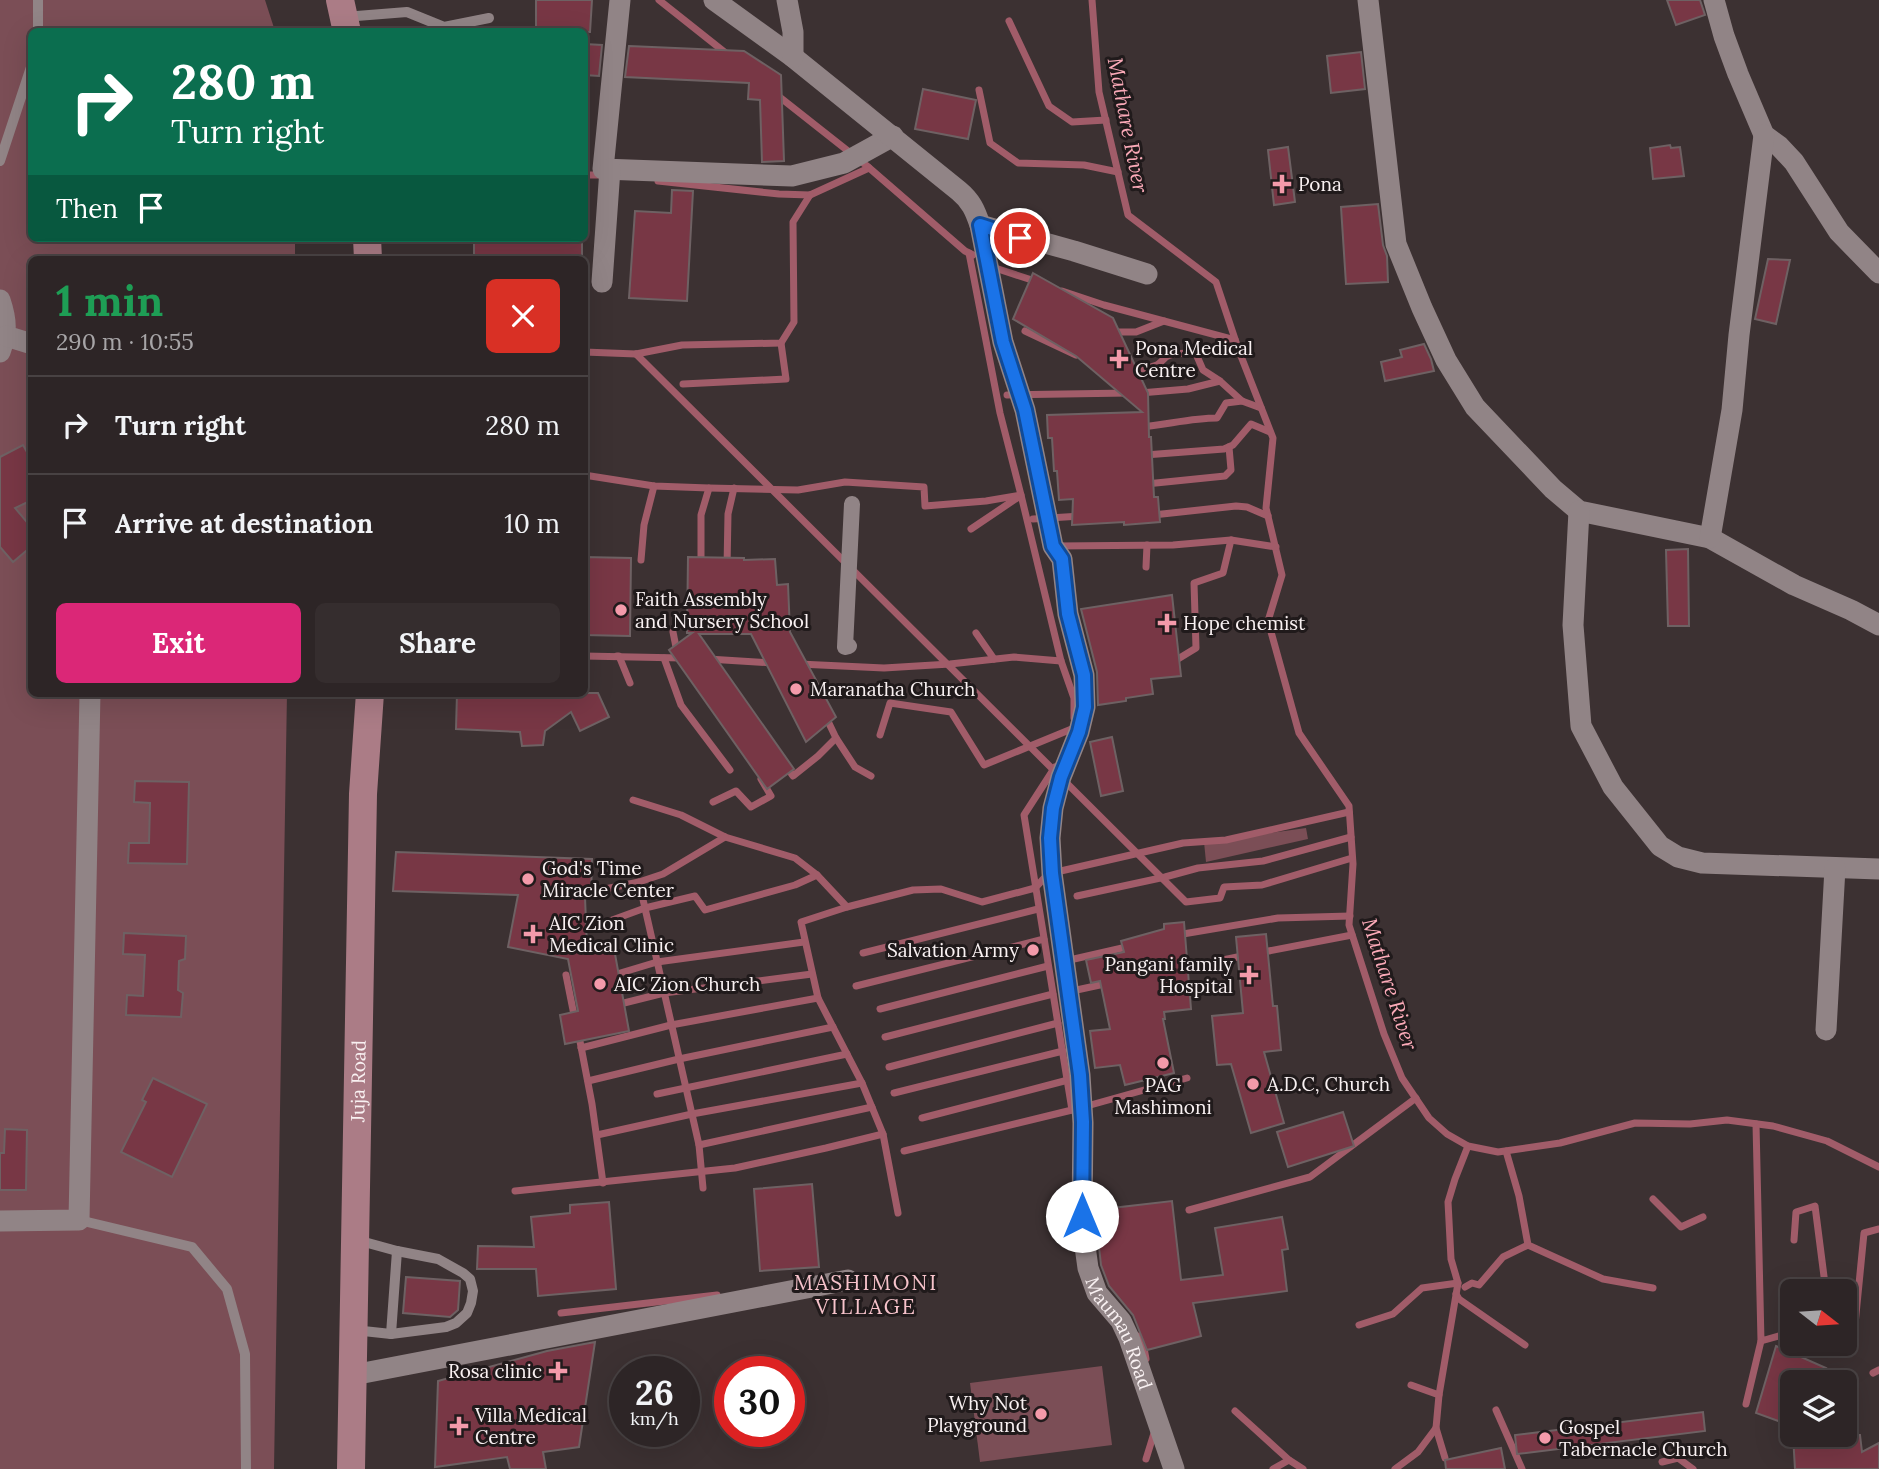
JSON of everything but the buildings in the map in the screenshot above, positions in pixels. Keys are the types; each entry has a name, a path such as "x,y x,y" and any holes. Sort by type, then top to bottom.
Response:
{"main road":[{"name":"Juja Road","path":"351,1469 363,793 370,697"}],"street":[{"path":"620,0 603,169 792,176 844,163 893,136"},
{"path":"715,0 893,136 969,200 978,217 1147,274"},
{"path":"787,0 793,32 793,57"},
{"path":"1368,0 1396,244 1446,360 1475,407 1553,489 1579,511 1710,537 1794,585 1879,625"},
{"path":"1710,537 1732,410 1764,135 1738,74 1714,0"},
{"path":"1764,135 1794,162 1839,232 1879,272"},
{"path":"602,282 610,169"},
{"name":"Maumau Road","path":"978,217 1003,342 1025,410 1053,546 1062,559 1068,614 1084,675 1085,707 1079,732 1061,777 1053,808 1050,838 1080,1075 1083,1122 1082,1216 1088,1268 1097,1293 1121,1321 1125,1330 1174,1469"},
{"path":"0,300 5,316 3,344 28,344"},
{"path":"849,646 845,646 852,504"},
{"path":"1579,511 1573,625 1581,726 1614,787 1660,846 1678,857 1702,863 1879,869"},
{"path":"0,1221 79,1220 90,697"},
{"path":"1826,1030 1835,867"},
{"path":"353,1375 848,1280"}],"lane":[{"path":"38,0 38,28"},
{"path":"343,16 407,12 444,27 489,18"},
{"path":"0,161 28,76"},
{"path":"79,1220 192,1247 226,1289 245,1354 246,1469"},
{"path":"354,1330 391,1334 446,1327 456,1323 467,1313 473,1292 470,1279 438,1259 355,1240"},
{"path":"391,1334 397,1251"}],"shaded area":[{"path":"0,0 265,0 274,28 28,28 28,242 295,242 295,256 28,256 28,697 287,697 274,1469 0,1469"},
{"path":"1306,828 1308,839 1206,862 1204,842"},
{"name":"Why Not Playground","path":"1102,1366 1112,1445 980,1462 970,1383"}],"waterway":[{"path":"659,0 727,54"},
{"name":"Mathare River","path":"1092,0 1099,92 1128,215 1216,282 1273,438 1266,508 1282,575 1268,621 1299,733 1349,806 1353,864 1349,925 1384,1034 1402,1078 1429,1118 1447,1134 1468,1146 1498,1152 1560,1143 1635,1123 1690,1124 1727,1120 1773,1126 1827,1141 1879,1167"},
{"path":"1009,21 1049,106 1072,122 1106,120"},
{"path":"979,90 990,143 1018,163 1084,165 1118,172"},
{"path":"777,95 973,255"},
{"path":"658,181 810,195 869,168"},
{"path":"588,175 601,175"},
{"path":"588,352 636,354 682,345 781,343 794,322 793,222 810,195"},
{"path":"969,253 1000,413 1061,661 1074,698 1074,718"},
{"path":"992,267 1038,282"},
{"path":"1062,291 1235,340"},
{"path":"1111,332 1136,332 1164,321"},
{"path":"1025,331 1076,355"},
{"path":"683,384 786,379 781,343"},
{"path":"636,354 1186,902 1220,898 1224,887 1262,885 1352,858"},
{"path":"1127,370 1154,366 1172,355 1196,354 1203,370 1242,401 1261,408"},
{"path":"1140,393 1188,389 1220,381"},
{"path":"1007,395 1129,393"},
{"path":"1140,427 1217,418 1226,403 1242,401"},
{"path":"1145,455 1224,449 1233,445 1251,424 1270,432"},
{"path":"1146,484 1225,476 1231,470 1229,447"},
{"path":"588,476 654,486 709,488 798,490 845,482 924,487 925,506 1021,495"},
{"path":"641,560 644,525 654,486"},
{"path":"701,565 701,515 709,488"},
{"path":"727,567 728,514 734,488"},
{"path":"971,529 1017,498"},
{"path":"1153,515 1236,506 1247,507 1268,516"},
{"path":"1033,519 1081,516"},
{"path":"1056,546 1173,545 1231,540 1276,547"},
{"path":"1173,662 1196,648 1194,583 1223,573 1231,540"},
{"path":"1146,567 1147,545"},
{"path":"673,632 677,652"},
{"path":"976,633 994,659"},
{"path":"588,656 682,658"},
{"path":"617,656 630,683"},
{"path":"799,664 884,668 1014,657 1061,661"},
{"path":"664,658 681,705 730,770"},
{"path":"708,659 773,663"},
{"path":"880,735 890,703 951,712 984,765 1074,728"},
{"path":"826,717 855,767 871,776"},
{"path":"786,766 793,776 836,738"},
{"path":"1055,767 1024,815 1072,1110"},
{"path":"713,802 736,791 751,807 771,796 761,779"},
{"path":"633,800 681,815 725,837 795,858 817,875 847,907 913,890 941,889 982,902 1035,888 1052,873 1183,843 1226,840 1349,812"},
{"path":"605,889 663,874 725,837"},
{"path":"1077,896 1198,868 1263,861 1351,837"},
{"path":"604,923 645,908 695,896 705,910 795,885 817,875"},
{"path":"639,882 699,1145 703,1188"},
{"path":"847,907 801,922 818,998 862,1083 883,1134 898,1213"},
{"path":"863,953 1038,909"},
{"path":"1177,935 1278,918 1350,916"},
{"path":"1258,953 1352,935"},
{"path":"856,986 1044,939"},
{"path":"617,974 657,962 804,942"},
{"path":"1074,959 1131,946"},
{"path":"1179,969 1247,955"},
{"path":"880,1009 1048,966"},
{"path":"624,1003 664,993 812,974"},
{"path":"566,975 575,1020"},
{"path":"1072,991 1109,983"},
{"path":"885,1037 1053,994"},
{"path":"581,1048 671,1025 818,998"},
{"path":"889,1067 1058,1023"},
{"path":"588,1081 833,1027"},
{"path":"578,1031 603,1183"},
{"path":"894,1093 1063,1051"},
{"path":"657,1094 847,1054"},
{"path":"1087,1106 1187,1078"},
{"path":"922,1118 1068,1080"},
{"path":"597,1135 692,1114 862,1083"},
{"path":"1189,1210 1310,1177 1416,1098"},
{"path":"699,1145 872,1107"},
{"path":"904,1151 1072,1110"},
{"path":"1756,1124 1761,1341 1780,1336"},
{"path":"515,1191 735,1168 883,1134"},
{"path":"1395,1469 1418,1452 1436,1428 1458,1283 1451,1259 1448,1202 1468,1146"},
{"path":"1506,1151 1519,1196 1528,1245 1603,1279 1653,1288"},
{"path":"1653,1199 1681,1227 1703,1217"},
{"path":"1794,1240 1796,1212 1815,1206 1824,1279"},
{"path":"1857,1304 1864,1233 1879,1229"},
{"path":"1465,1287 1472,1283 1479,1285 1503,1257 1528,1245"},
{"path":"1359,1325 1393,1314 1422,1288 1458,1283"},
{"path":"1456,1294 1459,1299 1525,1345"},
{"path":"561,1313 717,1295"},
{"path":"1133,1335 1142,1337 1146,1359"},
{"path":"1746,1404 1761,1341"},
{"path":"1873,1373 1879,1370"},
{"path":"1411,1385 1439,1395"},
{"path":"1496,1410 1522,1469"},
{"path":"1235,1411 1289,1460"},
{"path":"1436,1428 1445,1458"},
{"path":"1146,1459 1155,1430"},
{"path":"1662,1462 1678,1458 1693,1469"},
{"path":"1273,1469 1289,1460 1303,1469"}],"place":[{"name":"Pona","path":"1282,184"},
{"name":"Pona Medical Centre","path":"1119,359"},
{"name":"Faith Assembly and Nursery School","path":"621,610"},
{"name":"Hope chemist","path":"1167,623"},
{"name":"Maranatha Church","path":"796,689"},
{"name":"God's Time Miracle Center","path":"528,879"},
{"name":"AIC Zion Medical Clinic","path":"533,934"},
{"name":"Salvation Army","path":"1033,950"},
{"name":"Pangani family Hospital","path":"1249,975"},
{"name":"AIC Zion Church","path":"600,984"},
{"name":"PAG Mashimoni","path":"1163,1063"},
{"name":"A.D.C, Church","path":"1253,1084"},
{"name":"Rosa clinic","path":"558,1371"},
{"name":"Why Not Playground","path":"1041,1414"},
{"name":"Villa Medical Centre","path":"459,1426"},
{"name":"Gospel Tabernacle Church","path":"1545,1438"}],"district":[{"name":"MASHIMONI VILLAGE","path":"866,1294"}],"route":[{"path":"1020,238 980,225 1003,342 1025,410 1053,546 1062,559 1068,614 1084,675 1085,707 1079,732 1061,777 1053,808 1050,838 1052,873 1080,1075 1083,1122 1082,1216"}]}
